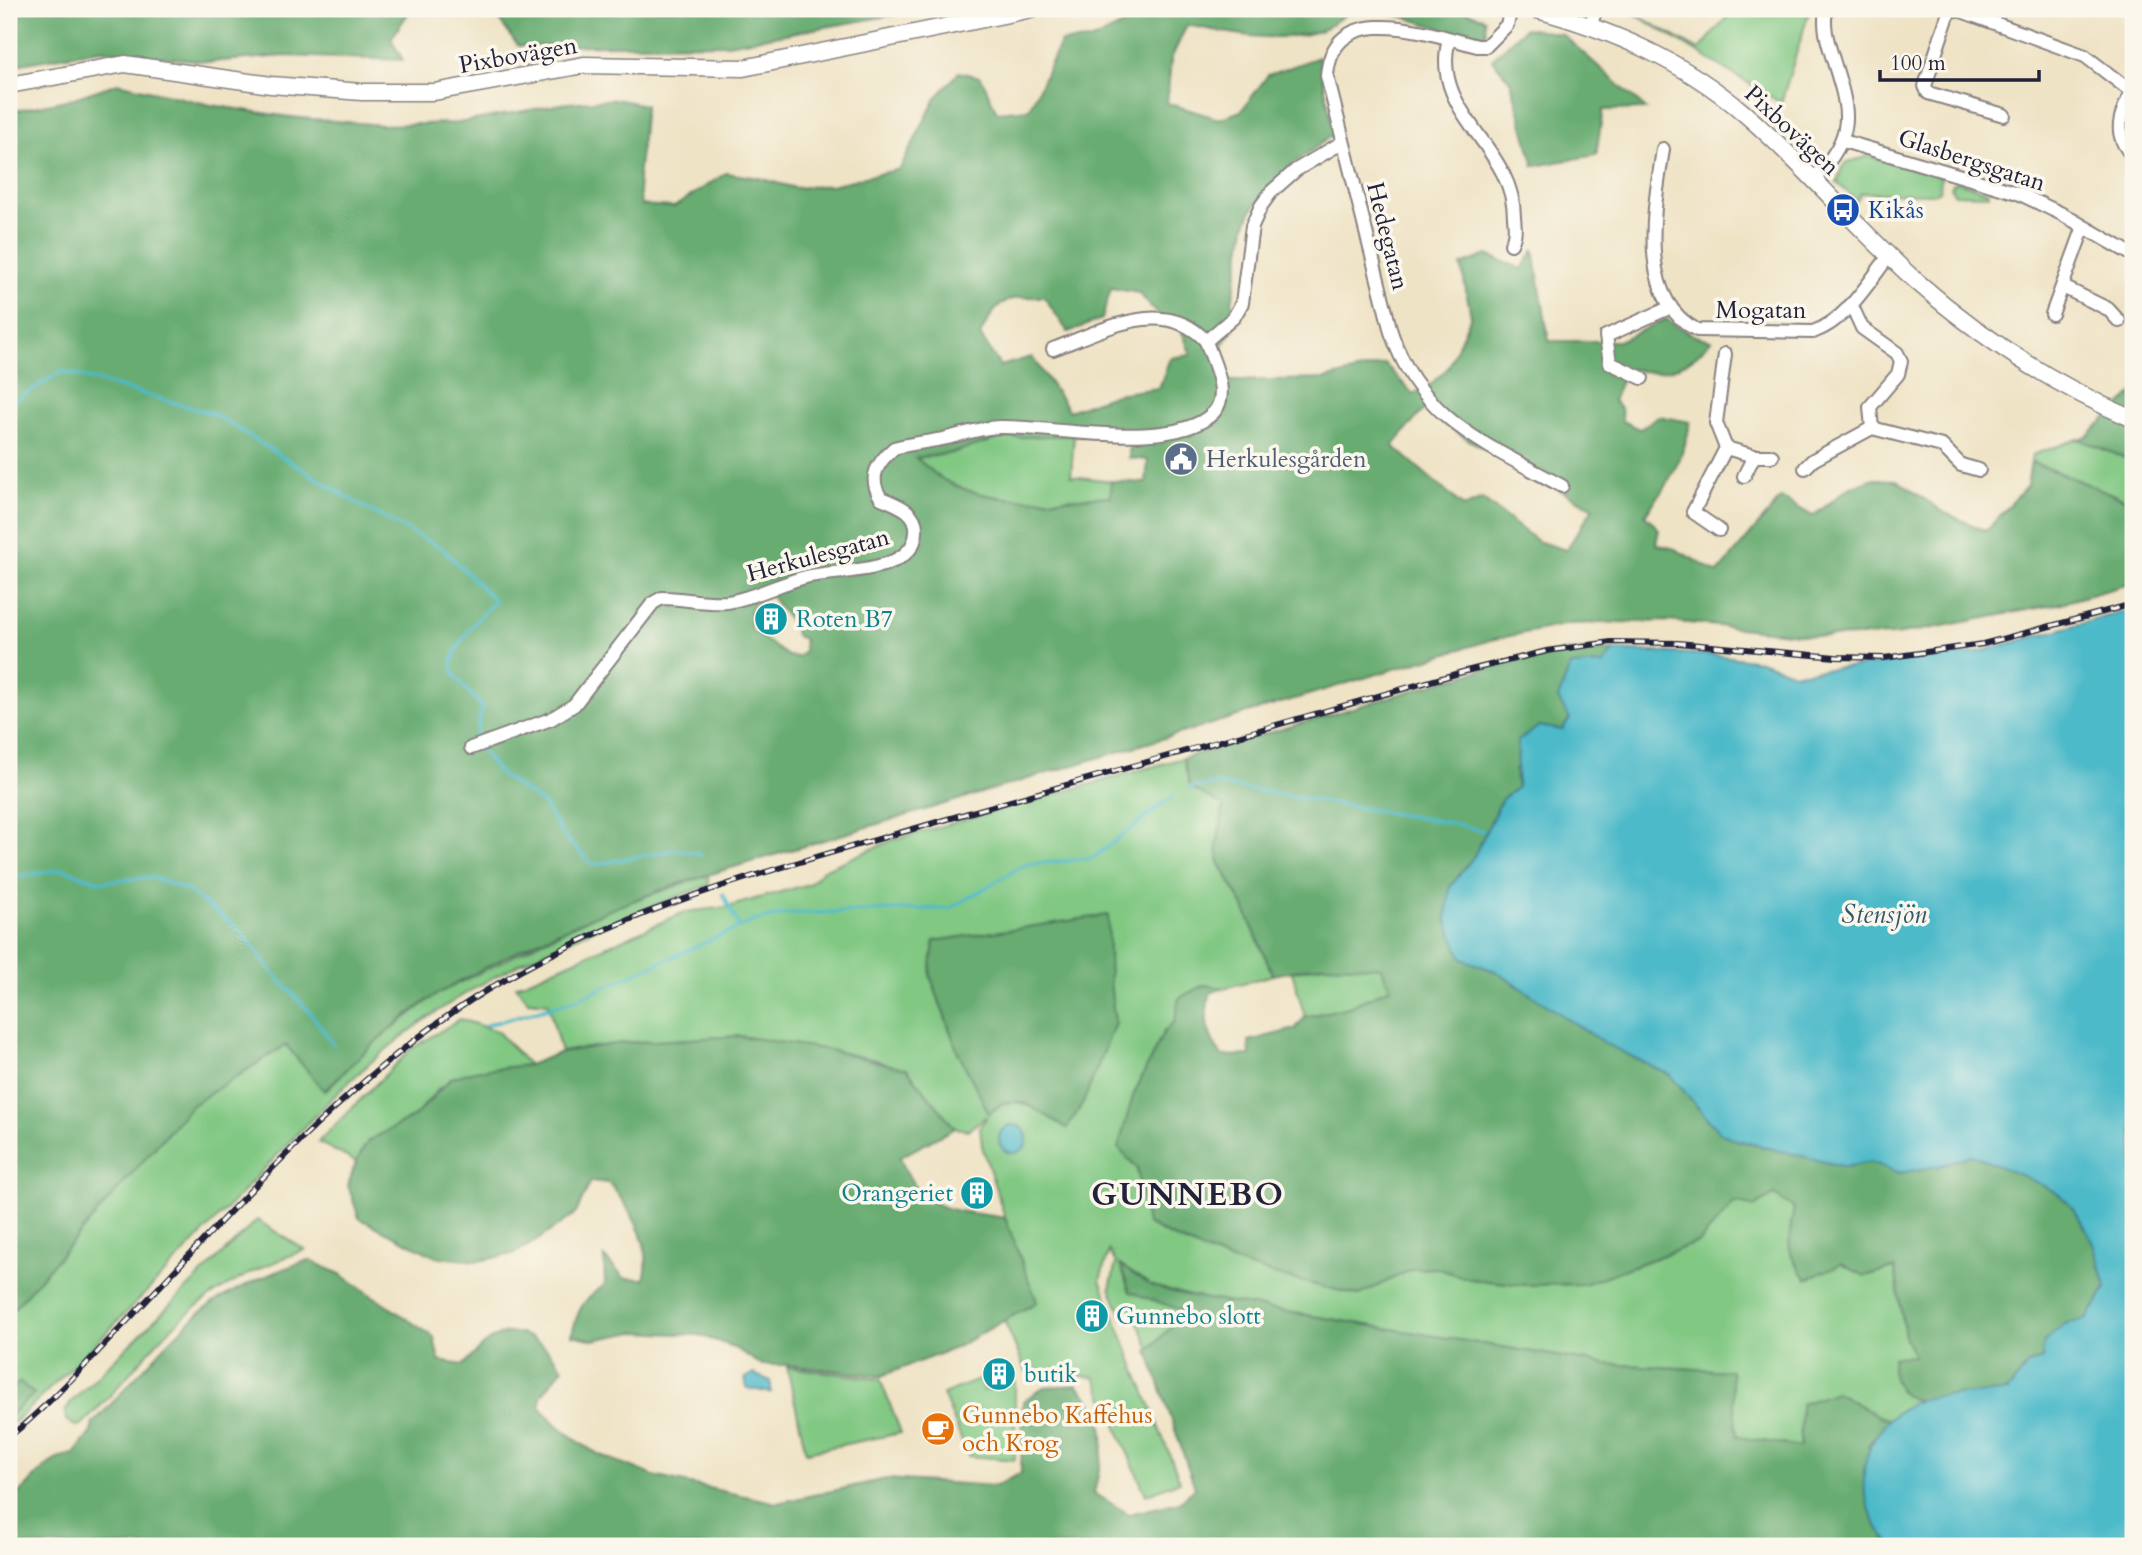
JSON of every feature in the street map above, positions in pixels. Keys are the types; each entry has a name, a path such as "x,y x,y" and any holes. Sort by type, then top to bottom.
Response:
{"street":[{"name":"Pixbovägen","path":"9,85 125,64 271,85 373,93 434,92 584,65 743,68 1032,9"},
{"name":"Hedegatan","path":"1511,9 1507,25 1486,46 1449,39 1381,19 1367,19 1343,30 1331,46 1327,76 1391,332 1407,372 1442,415 1471,436 1562,486"},
{"name":"Pixbovägen","path":"1534,9 1594,16 1710,88 1743,112 1814,179 1889,256 1944,305 2012,354 2063,384 2133,419"},
{"path":"1814,179 1843,141 1847,107 1826,38 1826,9"},
{"path":"1950,9 1925,86 1928,93 2004,115"},
{"path":"1956,9 2085,56 2133,91 2118,130 2133,156"},
{"path":"1449,39 1445,62 1458,108 1499,161 1513,198 1515,236 1511,244"},
{"name":"Glasbergsgatan","path":"1843,141 2018,193 2062,214 2083,229 2133,255"},
{"path":"1053,349 1145,317 1181,322 1206,341 1234,317 1242,303 1252,226 1261,206 1271,192 1296,170 1343,142"},
{"path":"1642,378 1610,363 1606,336 1669,308 1653,242 1663,149"},
{"path":"2052,314 2083,229"},
{"name":"Mogatan","path":"1669,308 1685,324 1696,330 1813,332 1826,327 1851,304 1889,256"},
{"path":"2063,287 2108,309 2119,321"},
{"path":"1851,304 1862,328 1897,353 1900,361 1898,374 1870,407 1872,428"},
{"name":"Herkulesgatan","path":"471,748 551,719 574,705 653,603 662,598 727,601 809,576 874,567 900,558 914,545 916,527 908,510 881,498 874,480 874,472 894,447 998,427 1074,434 1152,434 1183,429 1199,422 1214,412 1222,399 1206,341"},
{"name":"Mogatan","path":"1725,354 1716,423 1726,448"},
{"path":"1805,468 1813,460 1872,428 1942,446 1961,465 1979,470"},
{"path":"1718,530 1693,512 1726,448 1754,456 1772,456"},
{"path":"1744,476 1754,456"}],"green space":[{"path":"9,9 411,9 391,39 403,60 284,56 210,62 100,50 9,66"},
{"path":"491,9 928,9 728,44 518,46"},
{"path":"1156,9 1461,9 1485,19 1486,34 1453,32 1389,13 1373,11 1351,12 1319,31 1286,37 1220,32 1187,25 1171,59 1167,103 1219,119 1241,111 1268,75 1319,57 1334,134 1289,167 1252,209 1245,227 1232,303 1237,323 1217,353 1228,381 1325,379 1385,364 1413,394 1431,384 1448,368 1471,316 1461,265 1487,255 1522,269 1534,250 1549,341 1619,341 1666,319 1695,336 1711,340 1695,357 1676,368 1655,372 1632,369 1622,378 1613,401 1621,408 1622,421 1640,429 1659,416 1690,422 1679,460 1645,515 1659,529 1656,544 1675,549 1718,573 1781,498 1813,516 1847,489 1870,479 1897,480 1945,513 1986,531 2027,486 2031,462 2133,502 2133,583 2058,604 1896,635 1827,637 1669,621 1568,624 1491,640 681,883 557,932 438,994 393,1027 324,1091 286,1045 192,1105 9,1314 9,112 71,99 118,83 211,105 290,117 382,125 458,123 567,103 616,99 645,105 638,180 641,205 674,207 726,173 759,178 795,188 831,185 900,169 936,98 959,72 981,77 997,112 1029,109 1061,42 1092,40","holes":["1111,288 1139,293 1159,316 1182,332 1191,355 1170,358 1159,388 1116,394 1069,411 1032,357 1000,366 980,335 998,307 1012,299 1044,297 1068,332 1102,319","1424,409 1467,439 1593,508 1566,550 1537,541 1482,499 1464,507 1393,446","1074,435 1130,438 1129,458 1148,460 1146,483 1111,481 1111,496 1006,498 985,495 946,481 916,458 951,453 1000,438","769,594 793,625 796,636 804,639 804,652 798,657 788,656 751,630 751,608 757,600"]},
{"path":"1626,9 1699,50 1734,9 1810,9 1781,103"},
{"path":"1525,28 1562,34 1646,109 1603,110 1596,155 1534,166 1511,82 1492,59"},
{"path":"1868,156 1941,176 1940,190 1933,194 1861,193 1857,201 1837,183 1845,164"},
{"path":"1958,181 1988,192 1989,195 1955,194 1951,189 1953,183"},
{"path":"2133,393 2133,461 2078,439 2087,436"},
{"path":"1074,435 1071,476 1111,481 1112,496 1027,500 984,495 945,481 916,458 951,453 1000,438"},
{"path":"2078,439 2133,461 2133,502 2031,462 2032,455"},
{"path":"1614,650 1562,730 1539,726 1515,770 1517,788 1502,799 1474,856 1450,887 1462,959 1495,971 1574,1022 1670,1075 1719,1132 1733,1139 1845,1167 1871,1162 1899,1173 1939,1166 1971,1155 2030,1179 2061,1196 2085,1226 2096,1251 2106,1288 2087,1319 2042,1359 2028,1364 2008,1391 1936,1400 1918,1400 1905,1395 1894,1378 1893,1357 1914,1356 1905,1336 1895,1268 1865,1276 1841,1264 1807,1279 1791,1254 1790,1230 1794,1208 1774,1195 1754,1207 1735,1202 1699,1242 1584,1284 1526,1285 1470,1279 1436,1268 1412,1269 1359,1295 1250,1267 1198,1248 1147,1224 1137,1168 1118,1148 1133,1096 1163,1033 1175,1021 1179,998 1204,985 1224,988 1210,993 1207,1018 1210,1034 1222,1056 1250,1055 1249,1041 1295,1029 1305,1017 1349,1007 1390,988 1381,967 1323,965 1273,975 1243,905 1219,862 1217,845 1224,806 1190,787 1183,758 1512,661 1570,651"},
{"path":"1183,758 1190,787 1224,806 1217,845 1219,862 1243,905 1273,975 1224,988 1204,985 1179,999 1175,1021 1163,1033 1133,1096 1137,1168 1147,1224 1198,1248 1250,1267 1359,1295 1412,1269 1436,1268 1470,1279 1526,1285 1584,1284 1699,1242 1735,1202 1754,1207 1774,1194 1794,1208 1790,1234 1865,1276 1895,1268 1905,1336 1914,1356 1899,1390 1917,1400 1890,1420 1836,1392 1801,1447 1736,1437 1731,1371 1606,1364 1190,1296 1152,1286 1121,1266 1162,1301 1181,1310 1171,1327 1150,1349 1134,1314 1123,1319 1110,1288 1116,1263 1109,1251 1100,1280 1180,1481 1146,1495 1095,1377 1026,1372 1004,1320 1037,1302 1005,1218 982,1146 980,1127 987,1116 968,1130 955,1128 877,1060 740,1036 622,1043 561,1052 548,1003 528,1001 516,986 685,912 727,907 809,884 823,870 893,840","holes":["930,975 1110,983 1115,1023 1083,1103 1041,1112 1014,1102 990,1113 957,1050"]},
{"path":"708,875 709,885 591,931 514,966 407,1033 361,1071 318,1112 124,1314 9,1427 9,1416 34,1394 20,1382 9,1390 9,1314 192,1105 286,1045 325,1091 377,1040 437,994 603,911"},
{"path":"1108,915 1110,983 1115,1023 1083,1103 1067,1128 1023,1102 1003,1102 989,1114 957,1050 930,975 934,941"},
{"path":"1323,965 1382,967 1390,988 1349,1007 1305,1017 1292,972"},
{"path":"460,1019 497,1031 529,1065 474,1071 439,1088 415,1116 368,1141 356,1162 318,1142 411,1049"},
{"path":"740,1036 830,1050 907,1069 955,1128 900,1157 908,1176 918,1190 940,1206 1005,1218 1037,1302 955,1348 881,1376 788,1365 762,1365 731,1346 699,1335 635,1332 594,1340 572,1335 582,1306 605,1285 604,1257 624,1278 644,1279 646,1253 643,1240 632,1215 609,1183 591,1181 576,1213 535,1242 513,1254 478,1261 436,1257 359,1218 348,1185 356,1162 368,1141 415,1116 451,1078 474,1071 529,1065 561,1052 622,1043"},
{"path":"257,1220 305,1250 254,1271 206,1300 165,1334 81,1425 75,1426 66,1420 65,1412 70,1403"},
{"path":"309,1260 340,1274 434,1337 439,1361 463,1365 487,1342 502,1334 522,1334 541,1344 563,1368 541,1396 540,1407 570,1436 598,1454 653,1476 777,1503 886,1479 996,1486 1021,1473 1023,1401 1044,1387 1077,1385 1089,1398 1101,1423 1103,1448 1094,1493 1129,1514 1180,1502 1195,1488 1148,1351 1171,1327 1181,1310 1130,1292 1120,1265 1152,1286 1190,1296 1606,1364 1731,1371 1737,1437 1800,1447 1801,1404 1836,1392 1890,1420 1868,1445 1886,1541 1896,1546 9,1546 9,1499 52,1462 74,1454 91,1432 93,1423 187,1324 212,1304 238,1289"},
{"path":"787,1367 880,1379 901,1433 806,1452"},
{"path":"979,1380 984,1391 1015,1381 1015,1460 968,1456 943,1394"},
{"path":"20,1382 34,1394 9,1416 9,1390"}],"water":[{"name":"Stensjön","path":"2133,609 2133,1546 1896,1546 1879,1530 1865,1492 1865,1464 1875,1438 1893,1416 1925,1398 2008,1391 2028,1364 2042,1359 2044,1342 2064,1324 2087,1319 2106,1288 2096,1251 2078,1215 2053,1191 1971,1155 1939,1166 1899,1173 1871,1162 1845,1167 1733,1139 1719,1132 1670,1075 1606,1044 1495,971 1462,959 1446,919 1450,887 1474,856 1502,799 1517,788 1518,741 1539,726 1562,730 1570,719 1558,699 1570,666 1603,664 1614,650 1715,655 1760,661 1795,673 1975,653"},
{"path":"1013,1125 1023,1129 1027,1139 1023,1149 1013,1153 1003,1149 999,1139 1003,1129"},
{"path":"753,1374 771,1381 771,1393 747,1388 745,1378"}],"waterway":[{"path":"9,404 62,371 214,414 358,504 443,549 495,601 467,633 452,663 458,680 482,706 475,741"},
{"path":"481,750 501,775 544,804 562,834 593,865 673,850 699,853 701,856"},
{"path":"1189,788 1218,784 1456,824 1483,831"},
{"path":"486,1025 573,1001 754,921 784,914 951,908 1024,865 1093,858 1173,796"},
{"path":"9,872 18,877 62,869 102,882 151,877 187,890 240,930 273,973 310,1012 333,1044"},
{"path":"723,894 739,926"}],"railway":[{"path":"9,1437 71,1379 276,1164 393,1057 493,986 553,953 616,925 680,900 811,858 1466,671 1547,651 1611,642 1678,643 1836,657 1884,658 1983,644 2133,604"}],"place":[{"name":"Kikås","path":"1843,210"},
{"name":"Herkulesgården","path":"1181,459"},
{"name":"Roten B7","path":"771,619"},
{"name":"Orangeriet","path":"977,1193"},
{"name":"Gunnebo slott","path":"1092,1316"},
{"name":"butik","path":"999,1374"},
{"name":"Gunnebo Kaffehus och Krog","path":"938,1429"}],"district":[{"name":"GUNNEBO","path":"1188,1194"}]}
